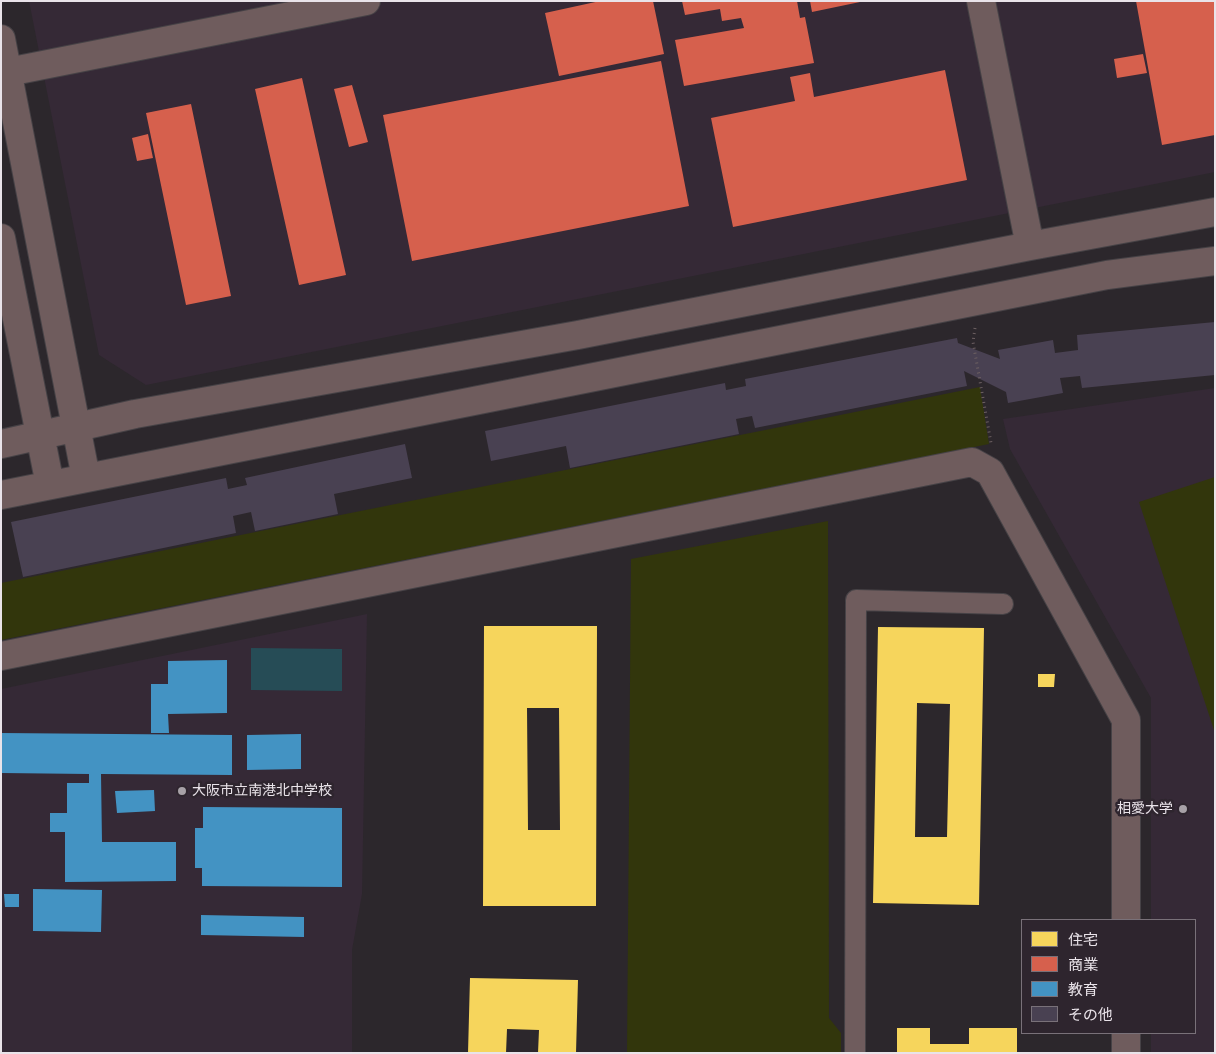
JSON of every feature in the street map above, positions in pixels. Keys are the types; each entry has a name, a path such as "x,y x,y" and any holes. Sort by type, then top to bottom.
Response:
{"street":[{"path":"8,72 366,1"},
{"path":"981,1 1030,246"},
{"path":"1,39 78,427 86,478"},
{"path":"1,444 135,414 578,335 1030,246 1215,212"},
{"path":"1,238 50,485"},
{"path":"1,495 1107,275 1215,261"},
{"path":"1,656 972,462 990,472 1126,720 1126,919"},
{"path":"855,1053 856,600 1003,604"},
{"path":"1126,1034 1126,1053"}],"path":[{"path":"976,324 973,342 992,446"}],"shaded area":[{"path":"29,1 1215,1 1215,172 146,385 99,355"},
{"name":"相愛大学","path":"1215,388 1215,1053 1151,1053 1151,1034 1196,1034 1196,919 1151,919 1151,698 1010,449 1003,419"},
{"name":"大阪市立南港北中学校","path":"367,614 362,894 352,950 352,1053 1,1053 1,689"}],"green space":[{"path":"980,387 989,444 1,640 1,583"},
{"path":"1215,477 1215,733 1139,502"},
{"path":"828,521 829,1018 841,1033 841,1053 627,1053 631,559"}],"water":[{"path":"251,648 342,649 342,691 251,690"}],"building: 住宅":[{"path":"484,626 597,626 596,906 483,906","holes":["527,708 559,708 560,830 528,830"]},
{"path":"878,627 984,628 979,905 873,903","holes":["917,703 950,704 947,837 915,837"]},
{"path":"1038,674 1055,674 1054,687 1038,687"},
{"path":"470,978 578,980 576,1053 538,1053 539,1030 507,1029 506,1053 468,1053"},
{"path":"897,1028 930,1028 930,1044 969,1044 969,1028 1017,1028 1017,1053 897,1053"}],"building: 商業":[{"path":"600,1 653,1 664,54 559,76 545,13"},
{"path":"682,1 797,1 800,18 805,17 814,63 684,86 675,40 744,28 741,18 722,21 720,9 685,15"},
{"path":"810,1 860,1 860,2 812,12"},
{"path":"1136,1 1215,1 1215,135 1162,145"},
{"path":"1143,54 1147,73 1117,78 1114,59"},
{"path":"661,61 689,206 412,261 383,115"},
{"path":"945,70 967,180 733,227 711,118 795,101 790,77 810,73 814,97"},
{"path":"302,78 346,275 299,285 255,89"},
{"path":"352,85 368,142 349,147 334,89"},
{"path":"191,104 231,296 186,305 146,113"},
{"path":"148,134 153,158 137,161 132,138"}],"building: 教育":[{"path":"227,660 227,713 168,714 169,733 151,733 151,684 168,684 168,661"},
{"path":"1,733 232,735 232,775 101,774 102,842 176,842 176,881 65,882 65,832 50,832 50,813 67,813 67,783 89,783 89,774 1,773"},
{"path":"301,734 301,769 247,770 247,735"},
{"path":"154,790 155,811 117,813 115,791"},
{"path":"203,807 342,808 342,887 202,886 202,868 195,868 195,828 203,828"},
{"path":"33,889 102,890 101,932 33,931"},
{"path":"4,894 19,894 19,907 5,907"},
{"path":"201,915 304,917 304,937 201,935"}],"building: その他":[{"path":"1215,322 1215,375 1082,388 1080,376 1060,378 1063,393 1008,403 1006,392 964,371 967,386 755,428 752,416 736,419 739,434 570,468 566,446 491,461 485,431 725,383 726,390 746,386 745,379 957,338 958,343 1000,359 998,350 1053,340 1055,353 1078,350 1077,335"},
{"path":"405,444 412,478 334,494 338,514 255,531 251,512 233,516 236,533 23,577 11,522 226,478 228,489 247,485 245,478"}],"place":[{"name":"大阪市立南港北中学校","path":"182,791"},
{"name":"相愛大学","path":"1183,809"}]}
